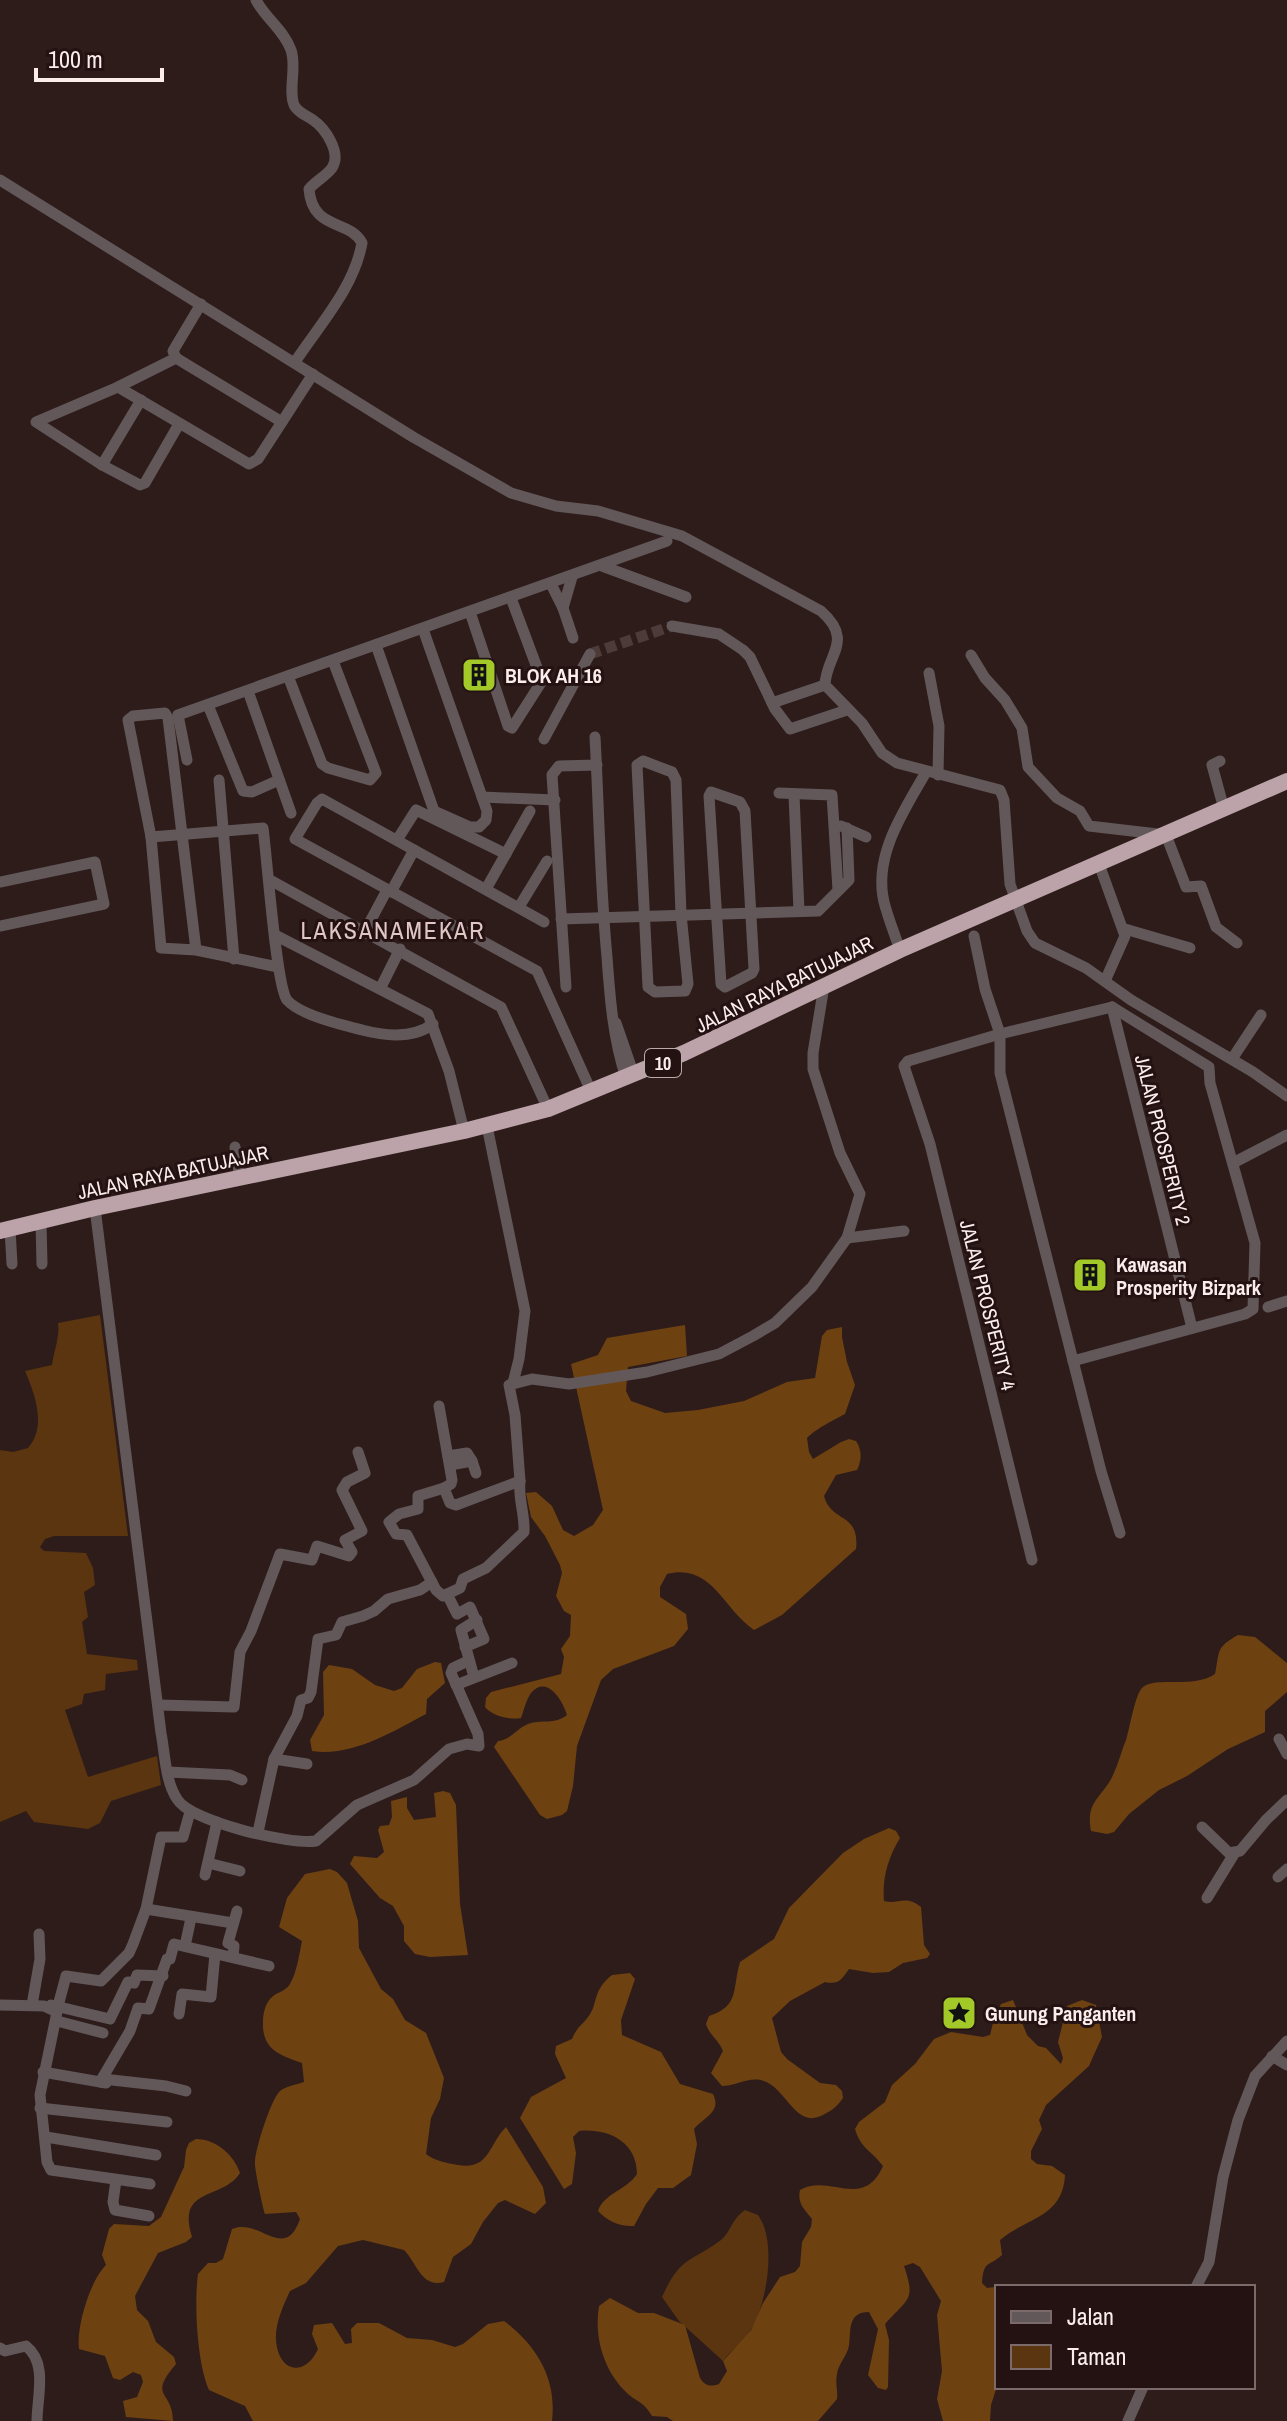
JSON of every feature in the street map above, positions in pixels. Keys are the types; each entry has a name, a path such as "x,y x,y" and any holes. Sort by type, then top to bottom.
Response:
{"highway":[{"name":"JALAN RAYA BATUJAJAR","path":"5,1230 95,1208 487,1126 548,1109 684,1053 900,950 1016,902 1287,781"}],"street":[{"path":"256,0 290,47 294,61 293,102 296,108 322,128 334,151 332,168 309,189 312,202 328,222 355,234 362,243 360,260 350,281 295,362"},
{"path":"0,180 511,493 556,506 598,511 682,536 806,602 830,619 837,636 836,653 825,685 862,723 882,753 903,766 1000,790 1004,800 1010,884 1035,943 1079,964 1131,1000 1232,1059 1287,1096"},
{"path":"201,304 173,351 176,358 282,422"},
{"path":"176,358 118,387 36,421 102,465 135,484 143,485 179,424"},
{"path":"118,387 249,464 258,459 313,374"},
{"path":"102,465 141,400"},
{"path":"187,760 177,716 667,541"},
{"path":"602,566 686,597"},
{"path":"563,608 572,577"},
{"path":"551,584 573,638"},
{"path":"470,612 508,726 512,728 542,681 511,598"},
{"path":"672,626 719,634 743,650 750,657 785,725 792,729 847,710"},
{"path":"376,645 434,811 470,827 479,827 488,815 423,629"},
{"path":"544,739 590,654"},
{"path":"971,655 1022,728 1028,766 1057,798 1080,811 1089,826 1166,835 1186,887 1201,886 1216,927 1237,943"},
{"path":"288,676 322,764 370,780 376,773 333,661"},
{"path":"900,950 884,902 882,885 892,834 932,773 939,726 929,673"},
{"path":"772,703 825,685"},
{"path":"248,691 291,813"},
{"path":"208,705 243,791 252,792 279,780"},
{"path":"196,950 168,718 165,713 133,716 128,720 151,837 161,948 196,950 278,967"},
{"path":"595,737 603,917 611,1011 614,1039 630,1076"},
{"path":"643,761 675,776 681,914 688,984 685,991 655,992 648,987 644,916 637,768 638,763 643,761"},
{"path":"1220,761 1212,765 1224,809"},
{"path":"566,987 552,775 556,767 597,765"},
{"path":"219,780 234,959"},
{"path":"711,792 740,802 745,811 753,972 725,987 721,984 717,913 709,796 711,792"},
{"path":"779,793 832,795 838,890"},
{"path":"794,795 799,911"},
{"path":"482,797 555,800"},
{"path":"544,922 322,799 295,839 537,971 591,1091"},
{"path":"397,840 416,810 506,854"},
{"path":"486,889 530,811"},
{"path":"834,823 866,837"},
{"path":"151,837 263,828 278,967 287,999 316,1016 382,1034 419,1032 433,1024"},
{"path":"561,919 818,911 849,879 847,828"},
{"path":"365,931 414,850"},
{"path":"519,907 547,861"},
{"path":"0,882 95,862 104,904 0,926"},
{"path":"1099,864 1125,929 1124,940 1105,981"},
{"path":"270,880 503,1008 548,1109"},
{"path":"1125,929 1190,948"},
{"path":"275,935 381,987 428,1014 449,1071 464,1131"},
{"path":"974,936 985,989 1000,1034 1000,1073 1101,1471 1120,1533"},
{"path":"381,987 400,949"},
{"path":"439,1406 451,1484 418,1496 418,1509 399,1514 389,1522 394,1533 407,1535 441,1596 460,1588 463,1579 492,1563 524,1532 524,1516 518,1494 520,1481 515,1415 508,1386 532,1379 575,1383 647,1372 719,1354 775,1323 812,1287 847,1238 860,1191 840,1153 813,1069 824,986"},
{"path":"1000,1034 1112,1007 1209,1067 1210,1083 1255,1243 1253,1309 1245,1314 1073,1361"},
{"name":"JALAN PROSPERITY 2","path":"1112,1007 1192,1328"},
{"path":"1232,1059 1261,1015"},
{"name":"JALAN PROSPERITY 4","path":"1000,1034 908,1061 904,1066 930,1144 1032,1560"},
{"path":"487,1126 525,1311 513,1383"},
{"path":"1233,1163 1287,1135"},
{"path":"235,1147 240,1178"},
{"path":"95,1208 138,1559 168,1772 176,1798 190,1812 217,1822 294,1842 316,1841 357,1805 414,1780 449,1749 467,1744 479,1746 478,1734 450,1671 468,1661"},
{"path":"41,1222 42,1264"},
{"path":"5,1230 12,1264"},
{"path":"847,1238 904,1231"},
{"path":"1268,1307 1287,1301"},
{"path":"159,1705 234,1707 240,1652 280,1554 313,1560 317,1546 349,1556 352,1552 345,1540 362,1531 342,1490 347,1482 365,1473 358,1452"},
{"path":"449,1460 474,1467"},
{"path":"444,1488 450,1503 456,1505 520,1481"},
{"path":"258,1832 274,1759 297,1716 301,1700 310,1697 318,1639 333,1636 342,1622 374,1611 388,1599 420,1590 432,1582"},
{"path":"447,1594 457,1614 470,1607 484,1639 465,1647"},
{"path":"474,1677 461,1627 477,1620"},
{"path":"456,1685 512,1663"},
{"path":"1279,1739 1287,1754"},
{"path":"274,1759 307,1764"},
{"path":"168,1772 230,1775 242,1780"},
{"path":"1207,1898 1234,1854 1287,1800"},
{"path":"58,2006 66,1976 101,1981 129,1953 146,1909 161,1837 183,1837 190,1812"},
{"path":"217,1822 207,1869 240,1871"},
{"path":"1202,1827 1229,1853 1234,1854"},
{"path":"146,1909 191,1918 235,1917 228,1943 234,1946 233,1957"},
{"path":"185,1946 191,1918"},
{"path":"38,2005 39,1934"},
{"path":"102,2080 130,2031 138,2008 149,2009 173,1944 269,1966"},
{"path":"179,2014 182,1994 211,1997 215,1954"},
{"path":"0,2005 58,2006 110,2019 128,1982 134,1983 137,1975 163,1976"},
{"path":"38,2005 57,2012 43,2072 40,2108 47,2162 51,2170 150,2184"},
{"path":"57,2021 103,2033"},
{"path":"1197,2285 1209,2262 1223,2177 1238,2120 1255,2076 1287,2041"},
{"path":"1272,2056 1287,2065"},
{"path":"43,2072 186,2091"},
{"path":"102,2080 123,2086"},
{"path":"40,2108 167,2122"},
{"path":"46,2137 156,2155"},
{"path":"116,2180 115,2210 149,2216"},
{"path":"0,2348 5,2351 26,2346 36,2357 40,2374 37,2421"},
{"path":"1128,2421 1142,2389"}],"green space":[{"path":"100,1315 128,1536 54,1536 45,1539 40,1547 44,1551 86,1553 93,1568 95,1585 84,1592 88,1617 82,1622 87,1654 137,1660 138,1670 106,1674 105,1690 84,1694 82,1704 65,1710 88,1777 157,1756 161,1785 111,1801 100,1823 88,1829 34,1822 26,1811 0,1822 0,1450 13,1452 28,1448 34,1440 37,1410 25,1371 52,1365 58,1323"},
{"path":"745,2210 758,2215 764,2226 768,2255 766,2286 753,2326 723,2361 679,2321 662,2297 680,2267 721,2240"}],"shaded area":[{"path":"685,1325 687,1356 628,1367 626,1391 631,1401 665,1413 698,1410 744,1401 787,1382 815,1378 822,1336 827,1330 842,1327 847,1362 855,1385 845,1414 807,1438 813,1459 849,1439 858,1444 861,1455 857,1470 836,1475 824,1496 828,1505 854,1529 856,1549 782,1615 754,1630 706,1581 682,1572 667,1574 660,1587 660,1597 686,1614 688,1629 674,1646 613,1669 601,1680 577,1746 567,1811 547,1819 540,1815 494,1747 498,1741 528,1724 553,1721 567,1715 562,1703 554,1692 543,1686 531,1693 521,1718 502,1717 485,1707 486,1698 491,1692 561,1674 564,1657 561,1649 570,1636 571,1615 564,1611 556,1596 562,1573 560,1565 531,1517 526,1493 536,1492 552,1506 563,1530 574,1536 593,1525 603,1510 571,1364 598,1355 607,1338"},
{"path":"1238,1635 1255,1637 1287,1663 1287,1692 1265,1711 1265,1732 1228,1749 1159,1790 1129,1814 1114,1832 1091,1831 1092,1808 1115,1771 1135,1703 1143,1687 1157,1682 1196,1681 1215,1674 1222,1647"},
{"path":"435,1662 441,1663 445,1683 427,1699 426,1714 357,1747 312,1751 310,1740 324,1715 323,1672 329,1665 352,1669 375,1685 394,1691 402,1688 417,1669"},
{"path":"434,1793 450,1793 456,1805 460,1904 468,1955 430,1957 415,1954 404,1941 404,1926 393,1906 380,1898 350,1864 354,1856 377,1858 384,1852 378,1830 380,1826 389,1825 391,1801 407,1797 407,1808 414,1820 436,1817"},
{"path":"889,1828 896,1831 900,1838 887,1868 884,1901 906,1900 921,1907 924,1945 930,1954 927,1958 903,1963 889,1972 849,1969 839,1981 825,1982 790,2001 772,2018 781,2052 787,2059 820,2083 836,2085 842,2091 843,2098 829,2112 810,2118 796,2111 764,2081 722,2086 711,2073 723,2051 706,2024 709,2016 730,2002 740,1962 774,1939 789,1908 843,1853"},
{"path":"330,1869 347,1883 358,1921 359,1948 381,1989 393,1999 405,2020 426,2033 444,2078 440,2099 431,2118 426,2154 454,2164 476,2164 483,2160 506,2127 543,2187 546,2203 535,2214 505,2200 498,2203 471,2244 453,2257 444,2282 436,2283 425,2278 404,2250 363,2240 338,2246 306,2283 290,2291 277,2328 276,2340 281,2359 292,2367 306,2365 318,2349 312,2334 314,2325 332,2323 345,2344 352,2343 351,2329 357,2323 379,2323 407,2338 432,2340 455,2347 488,2324 504,2321 526,2341 548,2377 552,2421 253,2421 245,2406 209,2390 198,2333 198,2274 208,2263 223,2259 232,2229 242,2227 279,2238 287,2237 294,2232 300,2219 296,2212 265,2214 255,2168 264,2126 276,2096 282,2089 304,2082 302,2063 280,2054 269,2045 263,2031 263,2019 270,1999 290,1984 299,1958 302,1941 279,1927 287,1898 305,1874"},
{"path":"630,1973 635,1979 621,2020 622,2035 661,2052 680,2084 713,2094 715,2100 714,2110 694,2129 697,2144 691,2175 673,2188 658,2188 634,2226 614,2223 598,2211 605,2200 637,2174 636,2163 626,2145 600,2132 579,2131 573,2137 576,2153 572,2184 564,2189 520,2118 531,2097 566,2078 555,2054 556,2046 572,2039 591,2012 605,1981 612,1975"},
{"path":"1013,2000 1027,2035 1038,2046 1046,2048 1061,2064 1063,2058 1058,2042 1067,2006 1082,2000 1096,2005 1102,2037 1089,2066 1046,2105 1039,2120 1042,2129 1031,2151 1031,2159 1037,2164 1052,2166 1065,2175 1058,2200 1050,2209 1000,2240 1002,2255 987,2265 984,2271 982,2283 987,2288 995,2287 996,2389 990,2421 943,2421 937,2399 942,2371 937,2315 941,2301 920,2267 913,2263 904,2266 909,2286 908,2298 885,2324 889,2340 886,2390 878,2388 868,2375 878,2329 869,2312 857,2315 852,2323 848,2349 838,2370 837,2399 818,2421 673,2421 667,2417 652,2416 624,2390 606,2362 599,2340 599,2306 610,2298 638,2313 654,2313 685,2325 700,2378 708,2385 719,2384 727,2371 723,2361 751,2330 763,2303 780,2277 795,2272 800,2266 802,2242 812,2219 800,2202 800,2190 822,2185 856,2189 875,2179 883,2166 860,2141 855,2129 859,2122 885,2102 892,2085 915,2064 934,2039 951,2032 983,2037 990,2035 1001,2004"},
{"path":"196,2139 223,2149 240,2173 223,2188 195,2202 190,2209 192,2237 158,2253 135,2296 137,2310 148,2321 156,2342 174,2357 176,2364 162,2389 173,2421 126,2417 123,2401 137,2397 143,2382 141,2375 133,2372 120,2380 113,2378 105,2356 79,2349 82,2317 95,2282 106,2265 102,2255 109,2229 114,2224 149,2226 161,2217 184,2167 189,2143"}],"tunnel":[{"path":"590,654 672,626"}],"place":[{"name":"BLOK AH 16","path":"479,675"},
{"name":"Kawasan Prosperity Bizpark","path":"1090,1275"},
{"name":"Gunung Panganten","path":"959,2013"}],"district":[{"name":"LAKSANAMEKAR","path":"393,930"}]}
